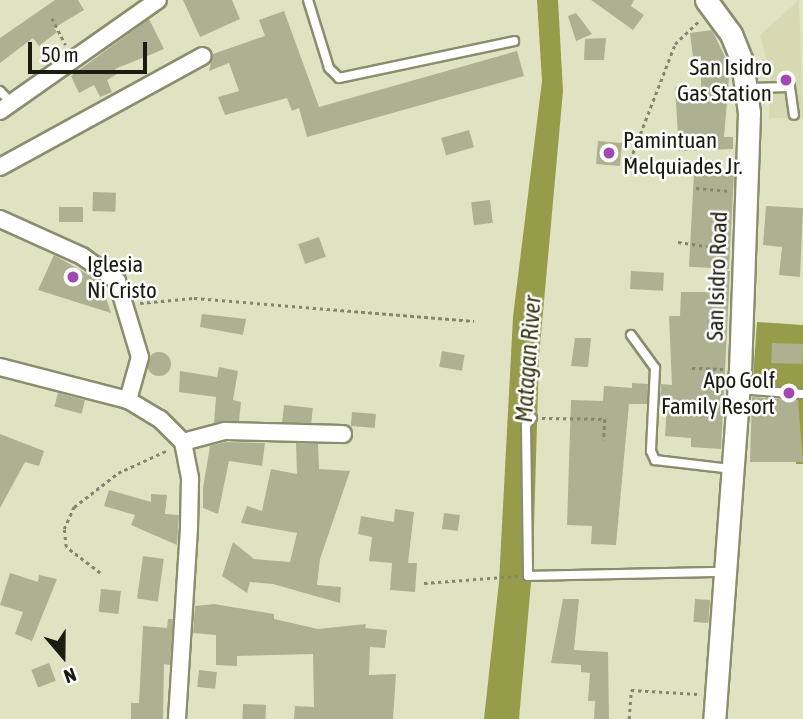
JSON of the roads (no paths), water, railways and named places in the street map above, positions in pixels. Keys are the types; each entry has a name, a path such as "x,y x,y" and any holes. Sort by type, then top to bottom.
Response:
{"street":[{"path":"4,102 74,60 158,0"},
{"name":"San Isidro Road","path":"711,5 735,43 748,88 739,379 713,719"},
{"path":"0,167 203,56"},
{"path":"0,219 108,270 126,306 140,357 128,400"},
{"path":"0,367 128,400 160,419 183,442 190,479 190,528 177,719"},
{"path":"183,442 225,431 343,434"}],"lane":[{"path":"308,0 329,68 339,78 513,41"},
{"path":"748,88 790,87 794,114"},
{"path":"631,335 655,368 651,451 655,460 732,469"},
{"path":"739,379 803,394"},
{"path":"532,418 526,425 528,576 725,572"}],"water":[{"name":"Matagan River","path":"537,0 558,0 563,91 539,357 533,560 519,719 484,719 499,582 513,317 542,81"},
{"name":"Apo Golf Family Resort","path":"757,322 803,325 803,464 796,464 798,395 752,392"}],"place":[{"name":"San Isidro Gas Station","path":"786,80"},
{"name":"Pamintuan Melquiades Jr.","path":"609,153"},
{"name":"Iglesia Ni Cristo","path":"73,277"},
{"name":"Apo Golf Family Resort","path":"789,393"}]}
